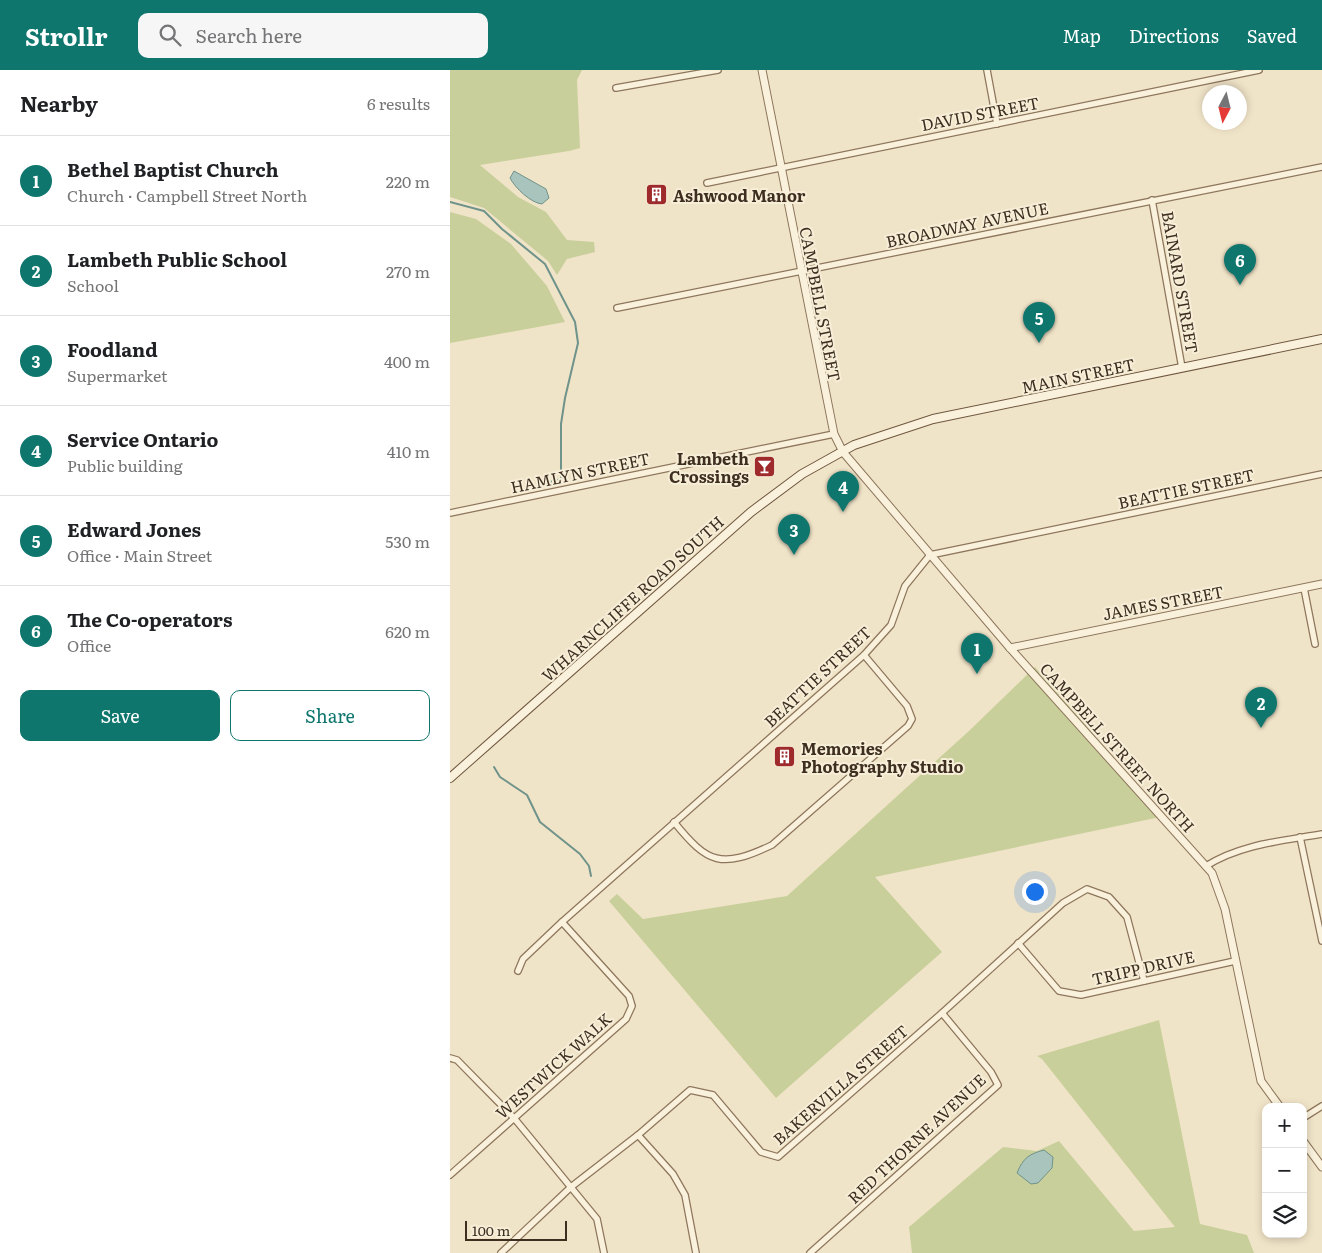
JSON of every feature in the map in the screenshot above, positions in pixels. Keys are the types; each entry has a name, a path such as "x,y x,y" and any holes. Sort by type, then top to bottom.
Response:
{"main road":[{"name":"MAIN STREET","path":"843,452 854,446 932,420 1322,339"},
{"name":"WHARNCLIFFE ROAD SOUTH","path":"450,778 751,512 802,474 843,452"}],"street":[{"path":"616,88 718,70"},
{"name":"CAMPBELL STREET","path":"762,70 800,273 834,434 843,452"},
{"path":"987,70 997,124"},
{"path":"1225,70 1226,77"},
{"name":"DAVID STREET","path":"707,183 1259,70"},
{"name":"BROADWAY AVENUE","path":"617,308 800,273 1322,167"},
{"name":"BAINARD STREET","path":"1152,200 1182,368"},
{"name":"HAMLYN STREET","path":"450,513 834,434"},
{"name":"CAMPBELL STREET NORTH","path":"843,452 1010,648 1212,873 1225,909 1261,1080 1277,1103"},
{"name":"BEATTIE STREET","path":"518,971 523,959 562,922 864,655 891,625 905,586 930,555 1322,474"},
{"name":"JAMES STREET","path":"1010,648 1322,584"},
{"path":"1304,588 1315,644"},
{"path":"674,822 694,847 707,856 723,860 749,856 772,845 908,726 912,719 907,706 864,655"},
{"path":"1206,866 1223,855 1243,848 1322,834"},
{"path":"1300,837 1322,941"},
{"name":"BAKERVILLA STREET","path":"501,1253 571,1187 638,1135 690,1090 713,1095 761,1152 778,1157 942,1014 1063,903 1087,888 1109,897 1127,917 1144,980"},
{"name":"WESTWICK WALK","path":"450,1175 626,1019 632,1006 629,996 562,922"},
{"name":"TRIPP DRIVE","path":"1018,943 1059,991 1082,995 1235,961"},
{"name":"RED THORNE AVENUE","path":"810,1253 998,1085 991,1072 942,1014"},
{"path":"450,1058 457,1060 514,1118 597,1219 604,1253"},
{"path":"1307,1115 1322,1106"},
{"path":"638,1135 673,1174 685,1195 696,1253"},
{"path":"1307,1146 1322,1167"}],"green space":[{"path":"450,70 582,70 577,80 580,148 480,165 518,197 546,212 567,240 594,242 595,252 567,259 557,275 548,261 484,208 450,197"},
{"path":"450,212 476,219 511,244 547,286 565,322 450,343"},
{"path":"1035,667 1165,816 875,877 942,952 776,1098 609,901 617,894 643,919 787,896 970,730"},
{"path":"1159,1020 1200,1224 1247,1235 1254,1253 912,1253 909,1227 1003,1147 1037,1151 1059,1141 1134,1231 1175,1227 1042,1059 1037,1056"}],"water":[{"path":"514,171 546,189 549,198 542,204 528,198 512,182 510,178"},
{"path":"1044,1150 1053,1157 1052,1168 1038,1183 1031,1184 1017,1173 1027,1157"}],"waterway":[{"path":"450,202 484,211 502,229 545,264 575,322 578,343 561,424 561,479 539,485"},
{"path":"494,767 500,777 527,795 540,822 580,854 589,866 591,876"}],"place":[{"name":"Ashwood Manor","path":"657,195"},
{"name":"The Co-operators","path":"1240,285"},
{"name":"Edward Jones","path":"1039,343"},
{"name":"Lambeth Crossings","path":"765,467"},
{"name":"Service Ontario","path":"843,512"},
{"name":"Foodland","path":"794,555"},
{"name":"Bethel Baptist Church","path":"977,674"},
{"name":"Lambeth Public School","path":"1261,728"},
{"name":"Memories Photography Studio","path":"785,757"}]}
